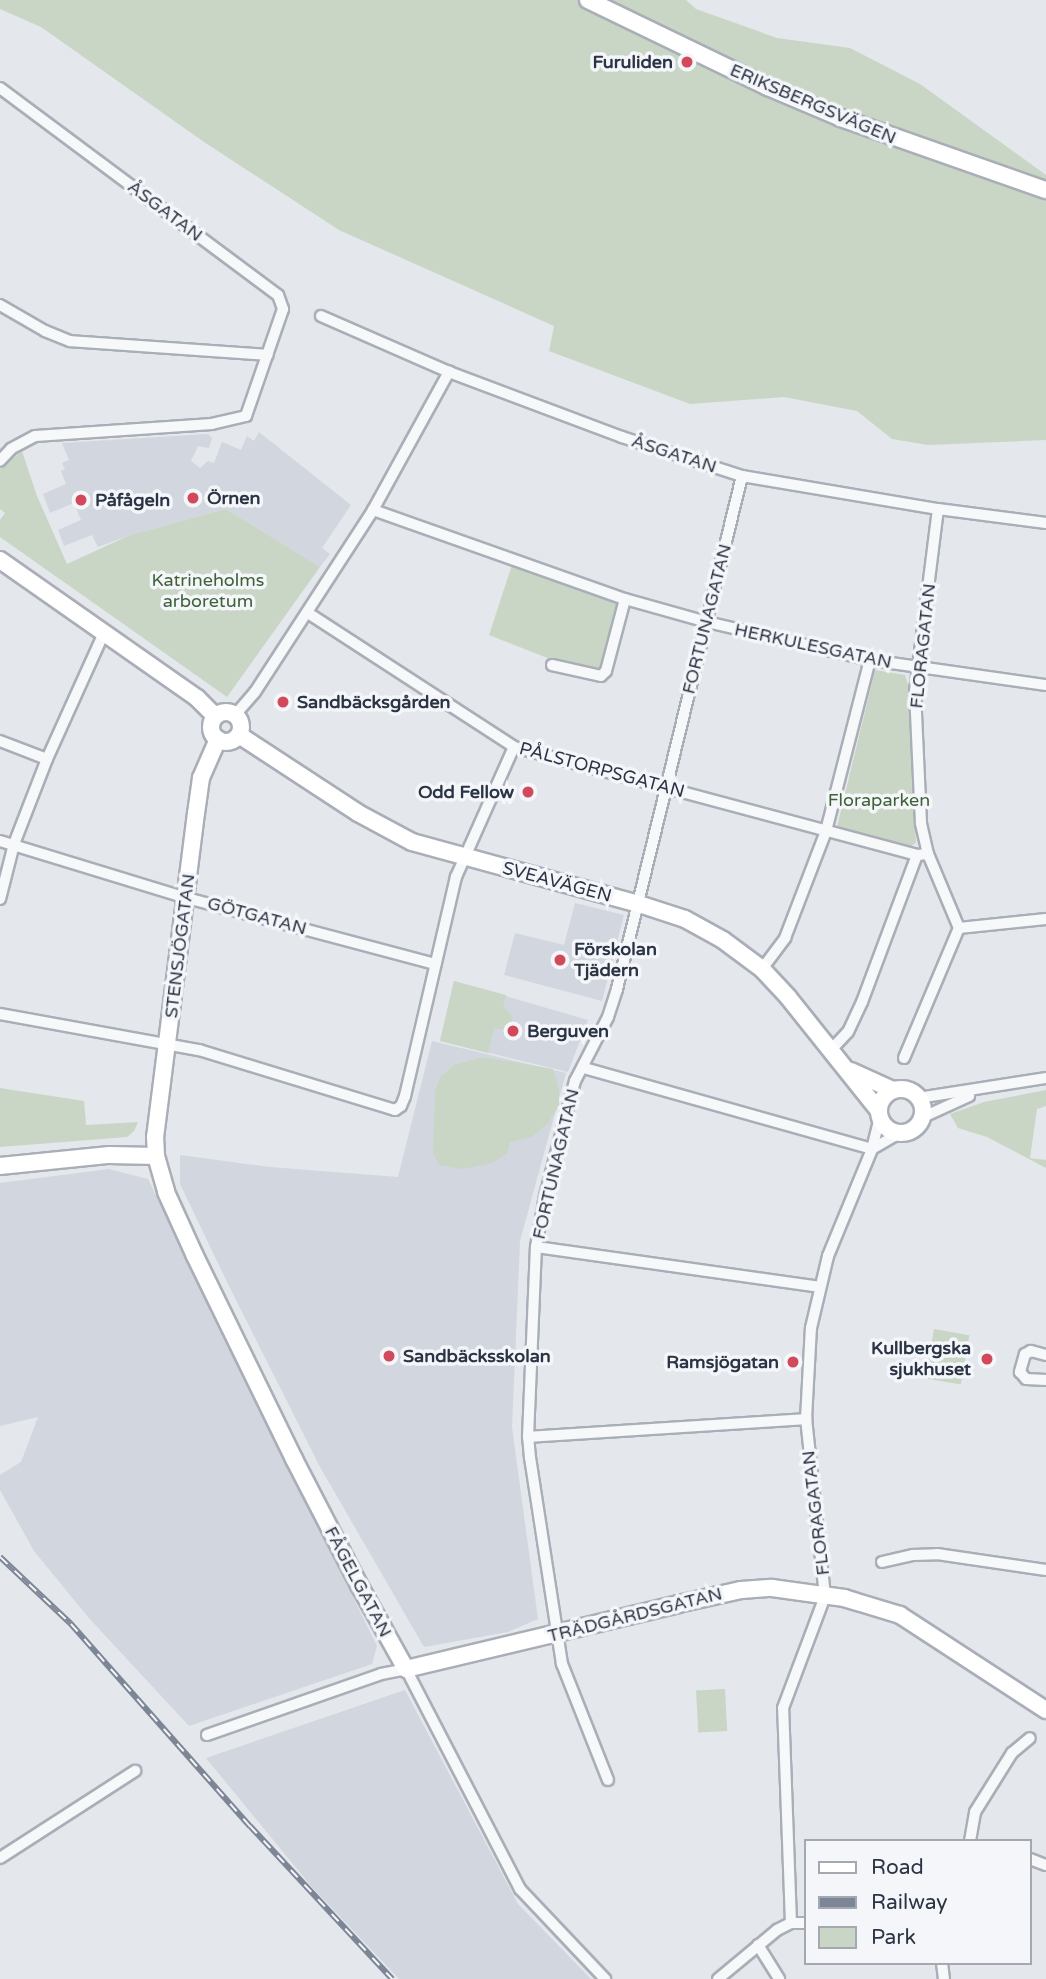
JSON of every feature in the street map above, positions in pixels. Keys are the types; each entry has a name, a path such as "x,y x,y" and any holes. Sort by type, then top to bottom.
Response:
{"street":[{"name":"ERIKSBERGSVÄGEN","path":"588,0 768,88 841,118 1046,190"},
{"name":"ÅSGATAN","path":"0,88 278,295 283,309 246,416 235,421 35,436 11,449 0,461"},
{"path":"0,305 45,331 69,341 268,355"},
{"name":"ÅSGATAN","path":"321,316 449,372 622,437 742,476 938,509 1046,523"},
{"path":"236,715 255,692 308,613 373,510 449,372"},
{"name":"FORTUNAGATAN","path":"608,1780 562,1664 528,1437 536,1247 545,1196 575,1081 584,1068 617,989 742,476"},
{"name":"FLORAGATAN","path":"938,509 915,691 922,854 959,928"},
{"name":"HERKULESGATAN","path":"373,510 625,599 706,622 870,660 1046,685"},
{"path":"0,560 197,698 215,716"},
{"path":"552,665 601,676 606,671 625,599"},
{"name":"PÅLSTORPSGATAN","path":"308,613 514,747 826,831 922,854"},
{"path":"0,899 14,844 47,760 104,633"},
{"path":"762,969 785,938 826,831 870,660"},
{"path":"225,712 236,715 241,724 239,734 227,742 218,739 211,728 215,716 225,712"},
{"name":"SVEAVÄGEN","path":"239,734 392,834 463,857 639,904 685,919 723,940 762,969 831,1051 879,1114"},
{"name":"STENSJÖGATAN","path":"156,1156 155,1136 201,778 218,739"},
{"path":"0,741 47,760"},
{"path":"0,1014 167,1042 395,1110 401,1106 405,1096 463,857 514,747"},
{"name":"GÖTGATAN","path":"0,841 187,898 435,964"},
{"path":"831,1051 848,1032 862,1002 922,854"},
{"path":"904,1058 959,928 1046,919"},
{"path":"584,1068 872,1149 916,1126 921,1118 984,1089"},
{"name":"SVEAVÄGEN","path":"845,1069 893,1090"},
{"path":"901,1132 887,1128 879,1114 883,1097 893,1090 908,1091 918,1098 1046,1078"},
{"path":"918,1098 921,1118"},
{"name":"FLORAGATAN","path":"791,1923 783,1708 825,1596 806,1419 806,1376 819,1287 835,1235 872,1149 879,1114"},
{"path":"0,1166 109,1155 156,1156"},
{"name":"FÅGELGATAN","path":"156,1156 166,1192 180,1224 294,1459 520,1889 605,1979"},
{"path":"536,1247 819,1287"},
{"path":"1046,1354 1031,1351 1025,1354 1020,1371 1026,1379 1046,1380"},
{"path":"528,1437 806,1419"},
{"path":"882,1562 913,1555 937,1554 1046,1570"},
{"name":"TRÄDGÅRDSGATAN","path":"207,1735 381,1674 741,1590 772,1588 867,1603 900,1615 1046,1710"},
{"path":"970,1839 975,1812 1012,1753 1030,1738"},
{"path":"0,1857 135,1772"},
{"path":"718,1979 758,1945 791,1923 804,1923"},
{"path":"758,1945 779,1979"}],"shaded area":[{"name":"Örnen","path":"259,432 351,505 322,548 330,554 320,567 226,509 130,535 98,547 92,535 64,546 58,530 81,520 74,503 50,513 43,494 66,484 61,471 65,469 62,463 69,460 62,443 208,434 212,438 209,448 198,446 191,461 200,468 208,461 214,463 222,442 241,450 247,436 254,441"},
{"name":"Förskolan Tjädern","path":"575,903 624,915 602,1001 504,975 515,933 564,945"},
{"name":"Berguven","path":"454,981 588,1020 568,1072 440,1041"},
{"name":"Sandbäcksskolan","path":"432,1041 566,1073 520,1241 512,1427 538,1619 508,1632 424,1647 320,1467 228,1284 180,1184 180,1155 270,1167 398,1177"},
{"path":"109,1169 148,1179 377,1646 372,1664 189,1726 88,1617 34,1551 0,1490 0,1475 21,1462 38,1417 0,1426 0,1183"},
{"path":"405,1690 518,1904 591,1979 399,1979 311,1886 206,1758"}],"green space":[{"path":"0,0 686,0 696,9 777,38 850,48 920,84 1046,175 1046,440 928,445 892,439 857,411 784,397 690,404 549,351 554,326 339,230 204,142 41,27 0,9"},
{"name":"Katrineholms arboretum","path":"22,451 37,496 67,564 130,535 226,509 320,567 227,697 0,537 0,520 5,513 0,509 0,469"},
{"path":"512,565 618,603 600,672 550,659 489,635"},
{"name":"Floraparken","path":"875,670 905,675 910,691 916,843 909,847 837,827"},
{"path":"454,981 506,995 503,1005 513,1018 509,1030 494,1028 488,1053 440,1041"},
{"path":"483,1057 553,1069 559,1090 559,1106 548,1123 532,1137 510,1142 507,1154 489,1164 462,1169 439,1165 433,1153 435,1091 440,1077 454,1065"},
{"path":"0,1088 84,1101 86,1125 138,1122 127,1137 0,1147"},
{"path":"1046,1090 1046,1106 1037,1109 1030,1158 1046,1160 1046,1168 987,1137 958,1128 950,1114 984,1102"},
{"path":"934,1329 969,1335 961,1384 925,1378"},
{"path":"725,1689 727,1731 698,1732 696,1691"}],"railway":[{"path":"0,1557 71,1624 250,1826 392,1979"}],"place":[{"name":"Furuliden","path":"687,62"},
{"name":"Örnen","path":"193,498"},
{"name":"Påfågeln","path":"81,500"},
{"name":"Sandbäcksgården","path":"283,702"},
{"name":"Odd Fellow","path":"528,792"},
{"name":"Förskolan Tjädern","path":"560,960"},
{"name":"Berguven","path":"513,1031"},
{"name":"Sandbäcksskolan","path":"389,1356"},
{"name":"Kullbergska sjukhuset","path":"987,1359"},
{"name":"Ramsjögatan","path":"793,1362"}]}
